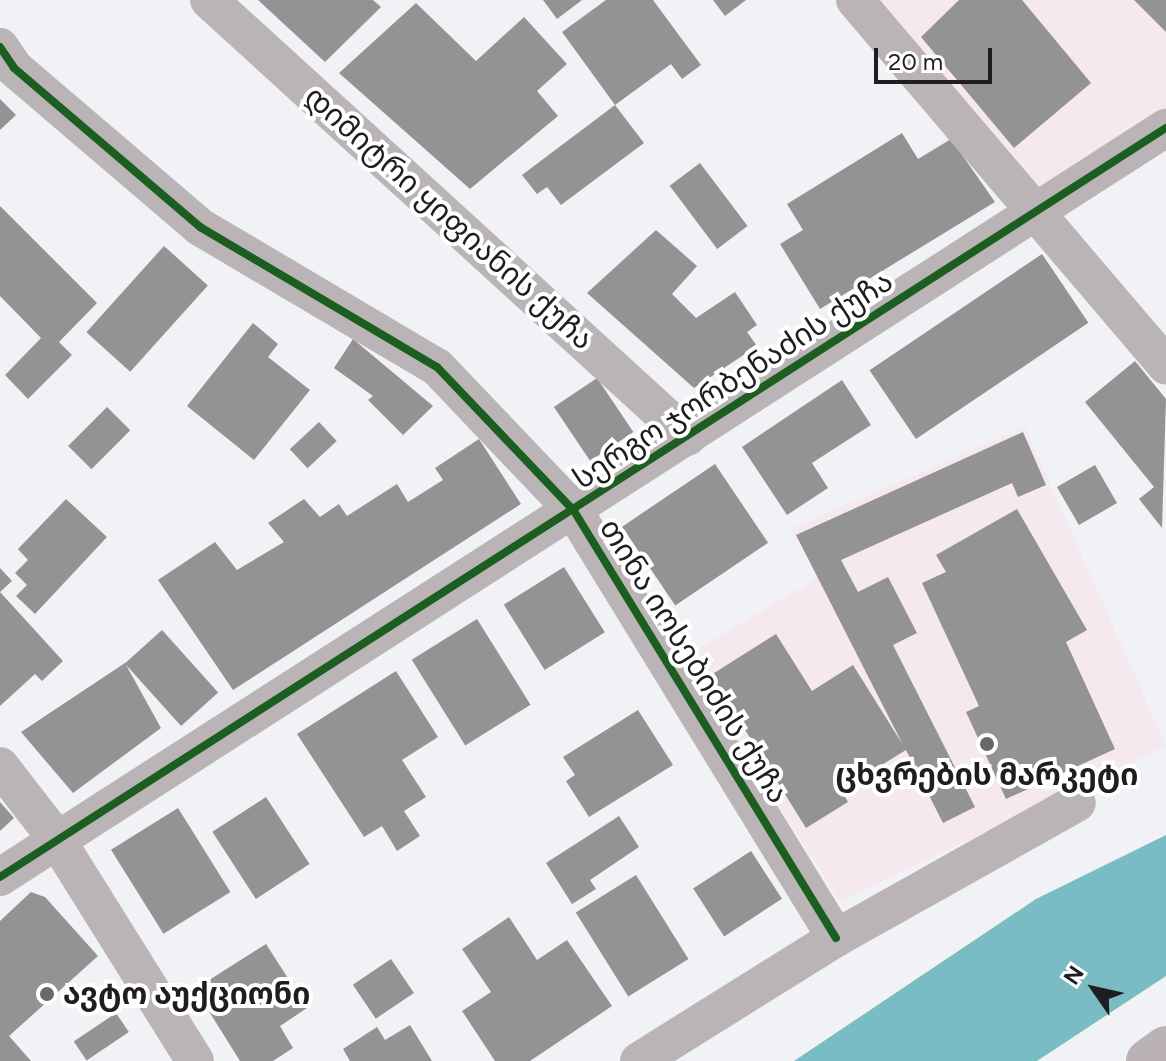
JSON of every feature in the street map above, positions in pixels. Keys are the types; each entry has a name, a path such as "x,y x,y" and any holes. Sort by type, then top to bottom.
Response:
{"main road":[{"path":"1148,1061 1166,1048"}],"street":[{"name":"დიმიტრი ყიფიანის ქუჩა","path":"209,0 688,437"},
{"path":"855,0 1041,210 1166,366"},
{"name":"თინა იოსებიძის ქუჩა","path":"0,47 14,68 200,227 437,367 574,511 836,938"},
{"name":"სერგო ჯორბენაძის ქუჩა","path":"0,877 55,837 574,511 1166,128"},
{"path":"0,766 55,837 195,1061"},
{"path":"639,1061 836,938 1077,803"}],"shaded area":[{"path":"871,0 1166,0 1166,111 1039,190"},
{"path":"1025,427 1166,746 840,901 683,658 821,576 791,529"}],"water":[{"path":"1166,835 1166,976 1037,1061 794,1061 1036,899"}],"building":[{"path":"258,0 373,0 381,7 325,62"},
{"path":"543,0 582,0 557,19"},
{"path":"606,0 653,0 701,65 682,79 671,64 615,105 562,32"},
{"path":"713,0 746,0 725,16"},
{"path":"959,0 1022,0 1091,83 1014,148 921,37"},
{"path":"1134,0 1166,0 1166,32"},
{"path":"416,3 476,61 524,17 567,64 537,91 558,116 470,189 339,73"},
{"path":"0,99 16,115 0,130"},
{"path":"615,105 644,143 561,205 547,187 537,194 522,175"},
{"path":"902,133 918,159 951,139 995,202 820,309 780,244 803,230 787,204"},
{"path":"700,163 748,226 717,249 670,186"},
{"path":"0,206 97,303 59,342 72,355 28,399 5,375 41,338 0,296"},
{"path":"656,230 697,266 672,294 696,318 735,292 757,325 747,332 757,346 694,388 587,293"},
{"path":"164,246 208,285 130,372 86,332"},
{"path":"1042,254 1088,323 916,439 870,370"},
{"path":"253,323 278,344 268,357 310,390 254,460 187,406"},
{"path":"353,339 433,406 403,435 368,400 373,396 334,368"},
{"path":"1135,361 1166,399 1162,528 1139,499 1154,487 1085,402"},
{"path":"597,378 633,432 590,461 554,407"},
{"path":"842,380 871,425 812,463 828,488 787,515 742,447"},
{"path":"107,407 130,430 91,469 68,446"},
{"path":"319,422 337,441 307,468 290,449"},
{"path":"1023,432 1046,485 1018,497 1012,483 841,560 858,592 888,577 917,633 893,645 975,807 943,823 906,750 841,790 848,802 806,828 711,675 776,634 812,691 853,665 903,745 796,535"},
{"path":"479,439 521,504 233,690 158,580 215,542 237,570 284,542 268,523 304,499 320,517 339,504 347,516 397,484 408,502 443,480 435,468"},
{"path":"715,464 768,543 675,605 622,527"},
{"path":"1095,465 1117,503 1079,525 1057,487"},
{"path":"66,499 107,537 35,614 16,596 27,585 15,573 28,560 18,549"},
{"path":"1017,509 1087,630 1066,642 1115,749 1006,799 966,712 979,706 922,583 946,572 936,555"},
{"path":"564,567 605,632 545,670 504,605"},
{"path":"0,568 12,581 0,592"},
{"path":"0,592 63,661 42,681 35,674 0,706"},
{"path":"477,619 531,705 465,745 412,660"},
{"path":"162,630 218,692 181,726 125,663"},
{"path":"125,663 161,728 73,793 21,732"},
{"path":"396,671 438,737 402,760 426,797 404,811 420,836 397,851 382,826 364,837 297,734"},
{"path":"638,710 673,765 589,817 566,781 575,775 563,757"},
{"path":"266,797 310,864 256,899 212,832"},
{"path":"0,802 14,818 0,831"},
{"path":"178,808 230,892 163,934 111,850"},
{"path":"619,816 639,847 590,880 596,889 572,904 546,863"},
{"path":"751,851 782,899 724,936 693,889"},
{"path":"636,875 688,959 628,997 576,913"},
{"path":"31,892 45,897 98,956 9,1036 31,1061 0,1061 0,921"},
{"path":"509,917 537,960 567,940 612,1006 530,1061 495,1061 462,1011 491,992 462,949"},
{"path":"266,944 307,1008 280,1026 293,1048 273,1061 240,1061 195,989"},
{"path":"391,959 414,993 376,1019 353,985"},
{"path":"116,1013 129,1032 87,1061 74,1042"},
{"path":"410,1025 432,1061 350,1061 343,1049 377,1027 385,1040"}],"cycle path":[{"path":"0,47 14,68 200,227 437,367 574,511 836,938"},
{"path":"0,877 1166,128"}],"place":[{"name":"ცხვრების მარკეტი","path":"987,744"},
{"name":"ავტო აუქციონი","path":"47,994"}]}
